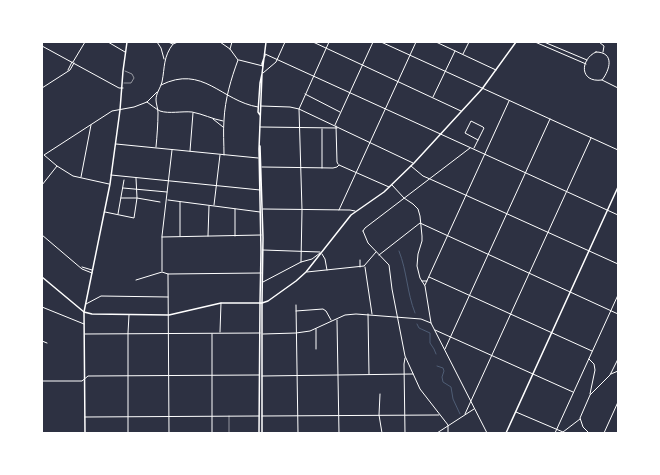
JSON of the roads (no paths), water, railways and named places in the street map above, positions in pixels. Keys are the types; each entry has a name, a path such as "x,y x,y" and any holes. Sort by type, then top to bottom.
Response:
{"main road":[{"path":"85,433 84,312 110,184 123,88 123,71 128,42"},
{"path":"262,433 258,375 262,283 263,209 259,158 260,106 266,42"},
{"path":"42,277 84,312 92,314 169,315 221,303 261,303 268,301 306,272 345,221 355,211 392,185 414,163 482,88 516,42"},
{"path":"260,144 262,167 260,212 264,250 262,273"},
{"path":"506,433 618,187"},
{"path":"259,433 262,376 261,303"}],"street":[{"path":"42,88 70,70 84,42"},
{"path":"108,42 126,52"},
{"path":"156,148 158,110 156,101 157,92 161,84 164,59 161,48 157,42"},
{"path":"168,42 173,44"},
{"path":"164,59 173,44 178,42"},
{"path":"221,42 230,49 238,60 263,66"},
{"path":"230,49 232,42"},
{"path":"262,74 276,62 285,42"},
{"path":"312,42 462,111"},
{"path":"301,262 301,128 299,109 330,42"},
{"path":"373,42 340,112 336,126 337,162 339,165 389,187"},
{"path":"382,42 618,150"},
{"path":"339,210 416,42"},
{"path":"436,42 496,70"},
{"path":"463,55 469,42"},
{"path":"535,42 586,64"},
{"path":"544,42 587,60"},
{"path":"601,42 604,47 602,53"},
{"path":"42,46 119,88 123,88"},
{"path":"433,98 454,51"},
{"path":"602,80 609,65 607,56 602,53 594,53 589,56 587,60 584,72 586,76 591,80 602,80 618,88"},
{"path":"265,54 618,215"},
{"path":"224,155 224,121 228,94 238,60"},
{"path":"161,84 177,79 196,79 214,86 243,104 299,109 414,163"},
{"path":"110,184 71,175 44,155 112,111 134,107 146,102 157,92"},
{"path":"305,94 340,112"},
{"path":"425,286 509,100"},
{"path":"146,102 158,110 194,113 224,121"},
{"path":"190,152 194,113"},
{"path":"213,119 224,128"},
{"path":"445,350 550,119"},
{"path":"474,149 478,140 483,127 471,121 464,133 478,140"},
{"path":"81,177 91,124"},
{"path":"260,127 322,129 336,126"},
{"path":"322,129 322,168"},
{"path":"465,415 591,138"},
{"path":"116,144 259,158"},
{"path":"405,433 405,356 392,289 389,265 368,243 364,231 365,228 471,148"},
{"path":"162,272 162,237 172,150"},
{"path":"214,206 220,155"},
{"path":"262,167 333,168 339,165"},
{"path":"42,185 57,166"},
{"path":"411,166 423,176 618,264"},
{"path":"111,174 261,190"},
{"path":"104,212 134,218 137,198 136,177"},
{"path":"118,214 124,180"},
{"path":"392,185 404,198 418,209 422,241 417,261 418,272 421,281 425,286 431,323 487,433"},
{"path":"123,188 168,192"},
{"path":"121,198 137,198 160,202"},
{"path":"166,200 260,212"},
{"path":"180,202 180,237"},
{"path":"208,237 209,205"},
{"path":"235,209 235,236"},
{"path":"263,209 355,211"},
{"path":"420,223 618,314"},
{"path":"379,255 420,223"},
{"path":"42,235 85,271 92,271"},
{"path":"162,237 262,235"},
{"path":"264,250 321,252"},
{"path":"262,283 321,252"},
{"path":"321,252 325,259 327,270"},
{"path":"306,272 364,266 376,252"},
{"path":"360,260 360,267"},
{"path":"364,266 372,314"},
{"path":"136,280 162,272 168,274 262,273"},
{"path":"168,274 169,433"},
{"path":"429,277 592,351"},
{"path":"421,281 428,280"},
{"path":"554,433 618,295"},
{"path":"86,304 101,296 168,296"},
{"path":"220,333 221,303"},
{"path":"296,305 298,433"},
{"path":"42,307 84,324"},
{"path":"296,311 323,310 326,311 331,320"},
{"path":"84,334 296,333 316,328 345,315 368,314 421,319 431,323"},
{"path":"368,314 369,375"},
{"path":"128,433 129,315"},
{"path":"337,319 339,433"},
{"path":"316,328 316,349"},
{"path":"434,330 451,336 573,392"},
{"path":"212,333 212,433"},
{"path":"42,341 47,342"},
{"path":"405,356 420,389 448,425 448,433"},
{"path":"515,412 564,432 580,418 590,395 594,364 589,359"},
{"path":"610,375 618,359"},
{"path":"590,395 610,375 618,371"},
{"path":"42,381 82,381 88,376 128,375 297,376 413,374"},
{"path":"380,394 379,415 382,433"},
{"path":"604,433 618,402"},
{"path":"437,433 475,409"},
{"path":"85,417 440,415"},
{"path":"580,418 583,427 590,433"}],"lane":[{"path":"123,71 132,74 134,78 131,83 123,84"},
{"path":"229,416 229,433"}],"waterway":[{"path":"399,251 415,313"},
{"path":"417,324 419,328 430,333 430,343 436,354"},
{"path":"437,366 443,368 443,382 451,387 453,399 460,414"}]}
